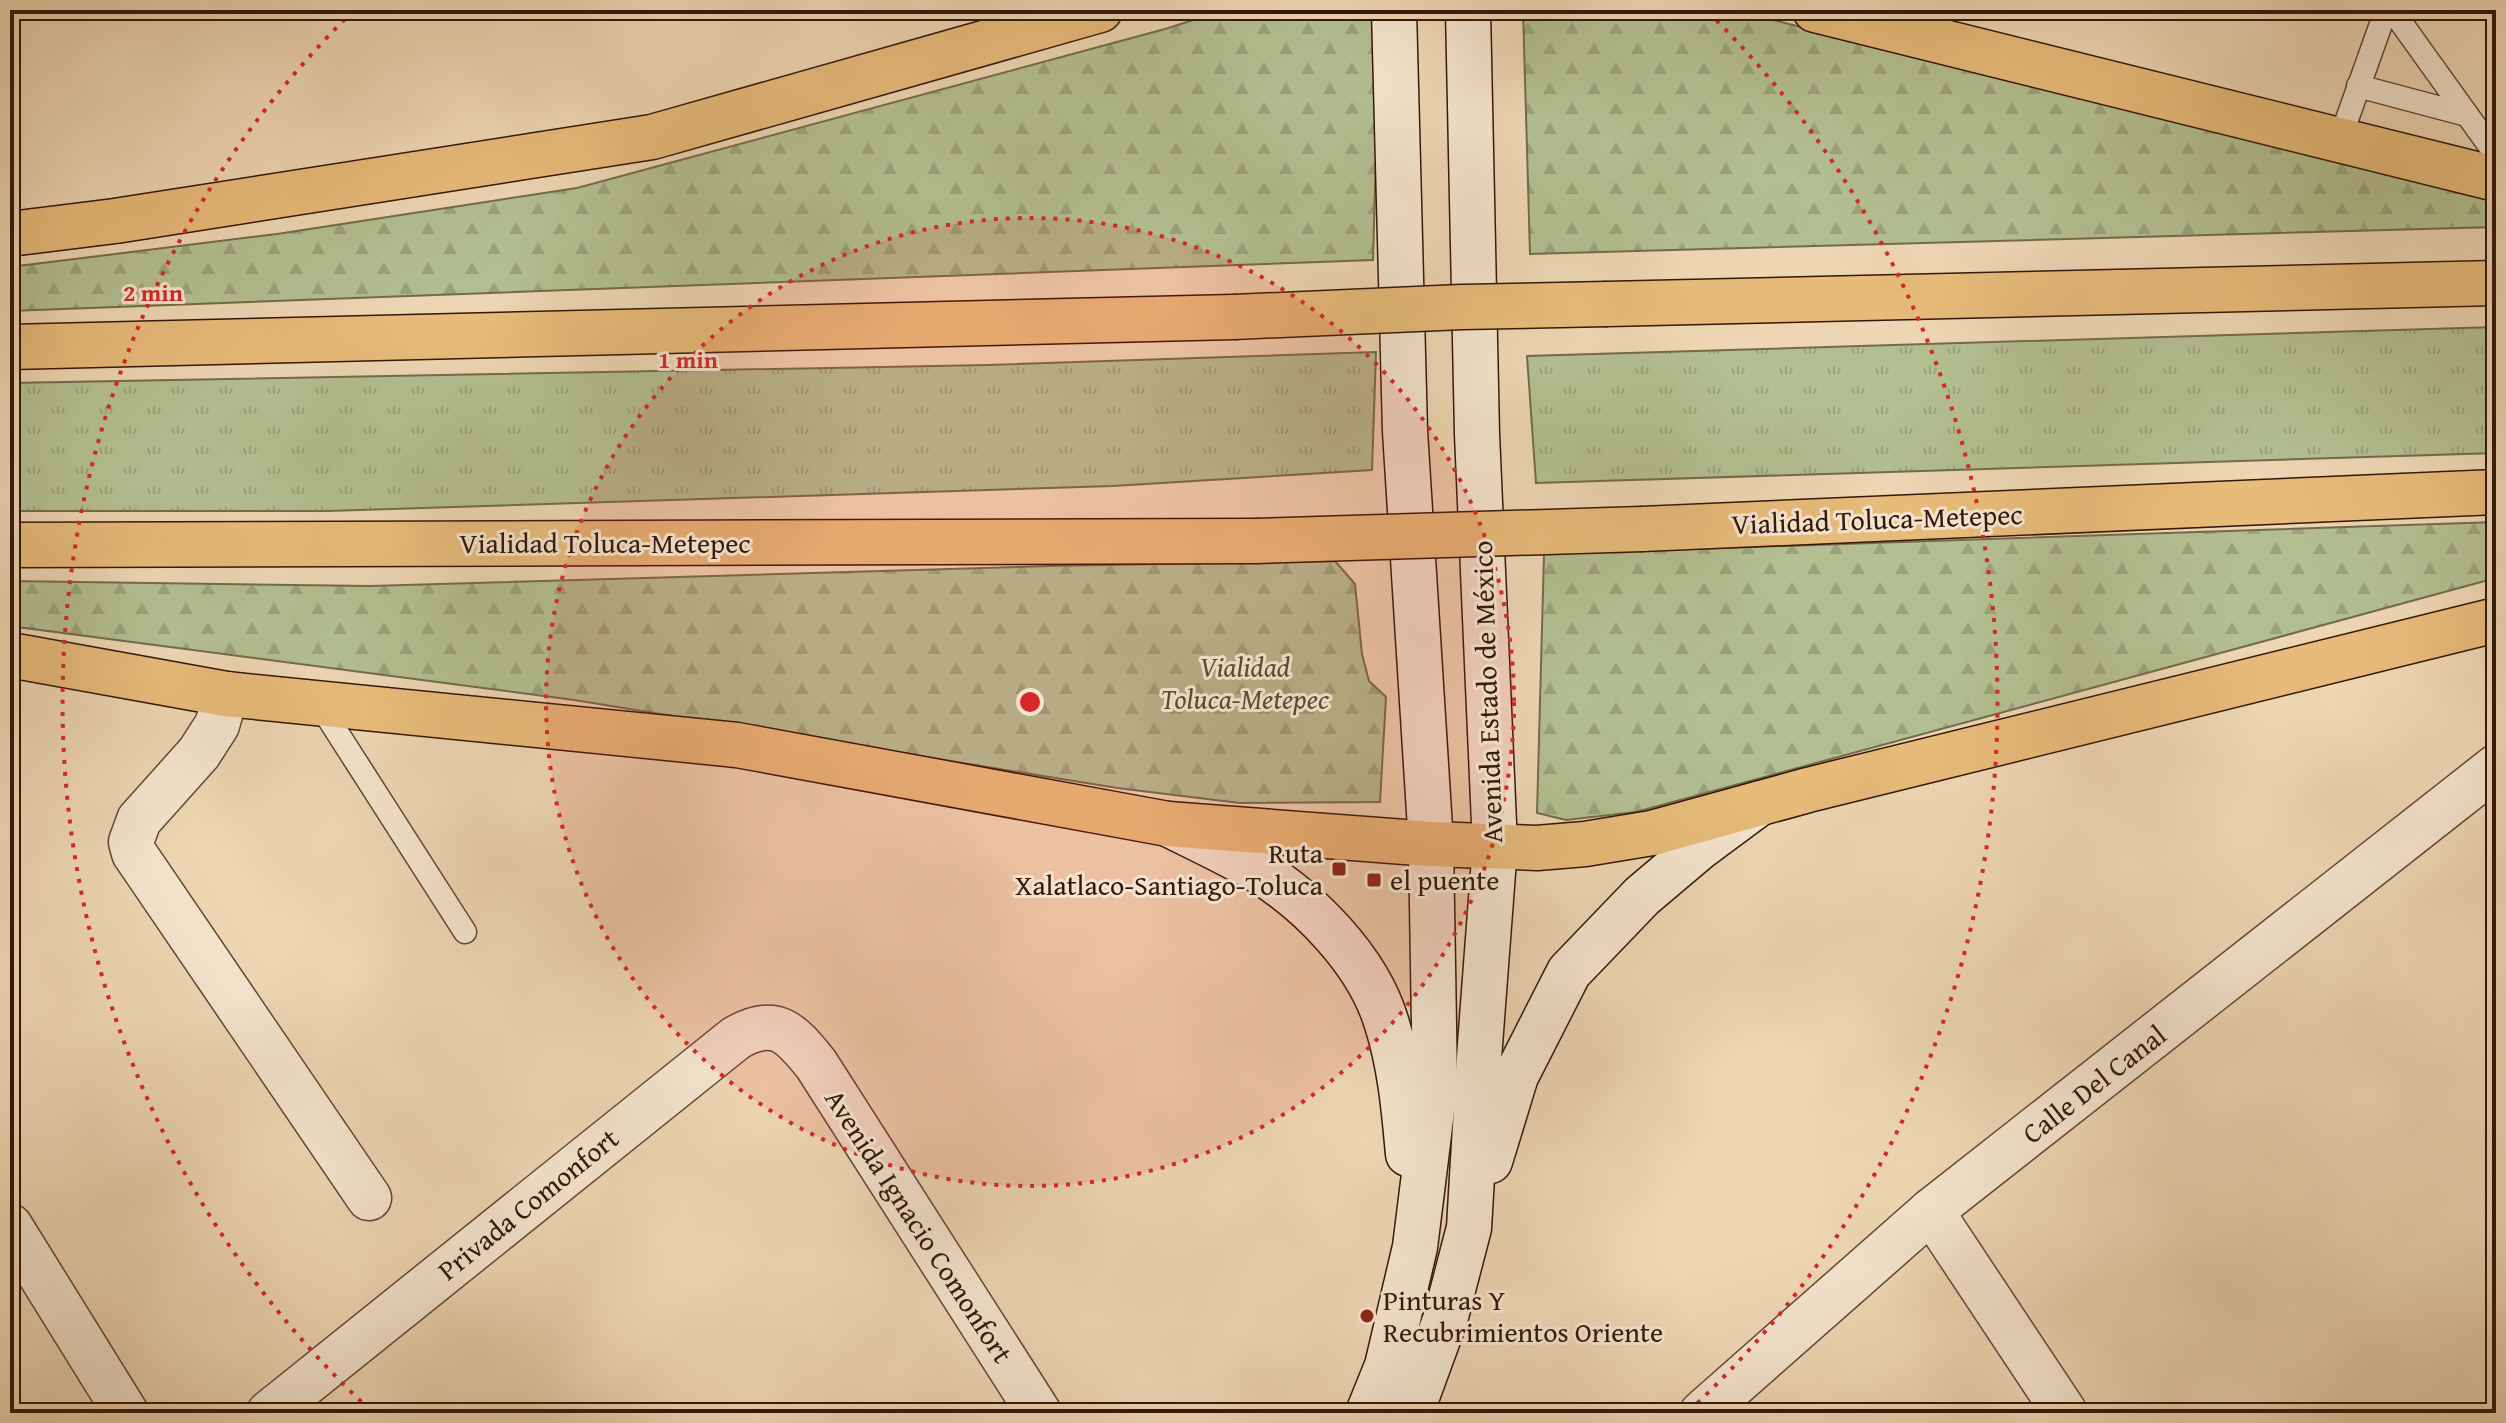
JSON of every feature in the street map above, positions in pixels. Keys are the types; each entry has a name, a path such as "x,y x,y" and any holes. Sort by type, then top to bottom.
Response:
{"highway":[{"path":"10,234 115,221 652,137 1100,10"},
{"path":"1815,10 1928,24 2340,139 2496,179"},
{"path":"10,347 1234,317 1462,307 2496,283"},
{"name":"Vialidad Toluca-Metepec","path":"10,545 1256,541 1642,529 2496,492"},
{"path":"17,662 226,694 737,745 1168,824 1431,844 1537,848 1652,833 1760,803 2496,620"}],"main road":[{"path":"1368,1413 1387,1366 1415,1247 1435,1086 1431,844 1405,431 1394,10"},
{"name":"Avenida Estado de México","path":"1411,1413 1445,1320 1469,1228 1495,846 1477,434 1468,10"},
{"path":"226,694 217,725 199,753 139,820 131,842 134,853 369,1198"},
{"name":"Calle Del Canal","path":"1702,1413 1931,1211 2496,767"},
{"path":"1469,1228 1516,1076 1569,972 1642,896 1700,847 1760,803"},
{"path":"1168,824 1258,870 1298,900 1332,930 1364,974 1386,1019 1403,1096 1415,1247"},
{"name":"Privada Comonfort","path":"269,1413 736,1038 751,1029 768,1026 796,1040"},
{"name":"Avenida Ignacio Comonfort","path":"796,1040 816,1064 1039,1413"},
{"path":"1931,1211 2065,1413"},
{"path":"10,1226 126,1413"}],"lane":[{"path":"2340,139 2386,10"},
{"path":"2392,10 2496,155"},
{"path":"2358,86 2467,115"},
{"path":"319,704 465,932"}],"green space":[{"path":"1225,10 1380,10 1373,260 10,311 10,267 277,234 577,188 1165,29"},
{"path":"1523,10 1729,10 1753,15 2496,200 2496,227 1530,254"},
{"path":"2496,327 2496,453 1536,483 1527,356"},
{"path":"1376,352 1372,470 1113,486 328,511 10,511 10,383 988,365"},
{"path":"2496,522 2496,578 1636,812 1566,820 1537,813 1544,554"},
{"name":"Vialidad Toluca-Metepec","path":"1335,561 1355,584 1362,654 1369,681 1386,697 1380,802 1240,803 1117,788 574,700 10,626 10,581 370,586"}],"place":[{"name":"Ruta Xalatlaco-Santiago-Toluca","path":"1339,869"},
{"name":"el puente","path":"1374,880"},
{"name":"Pinturas Y Recubrimientos Oriente","path":"1367,1316"}]}
